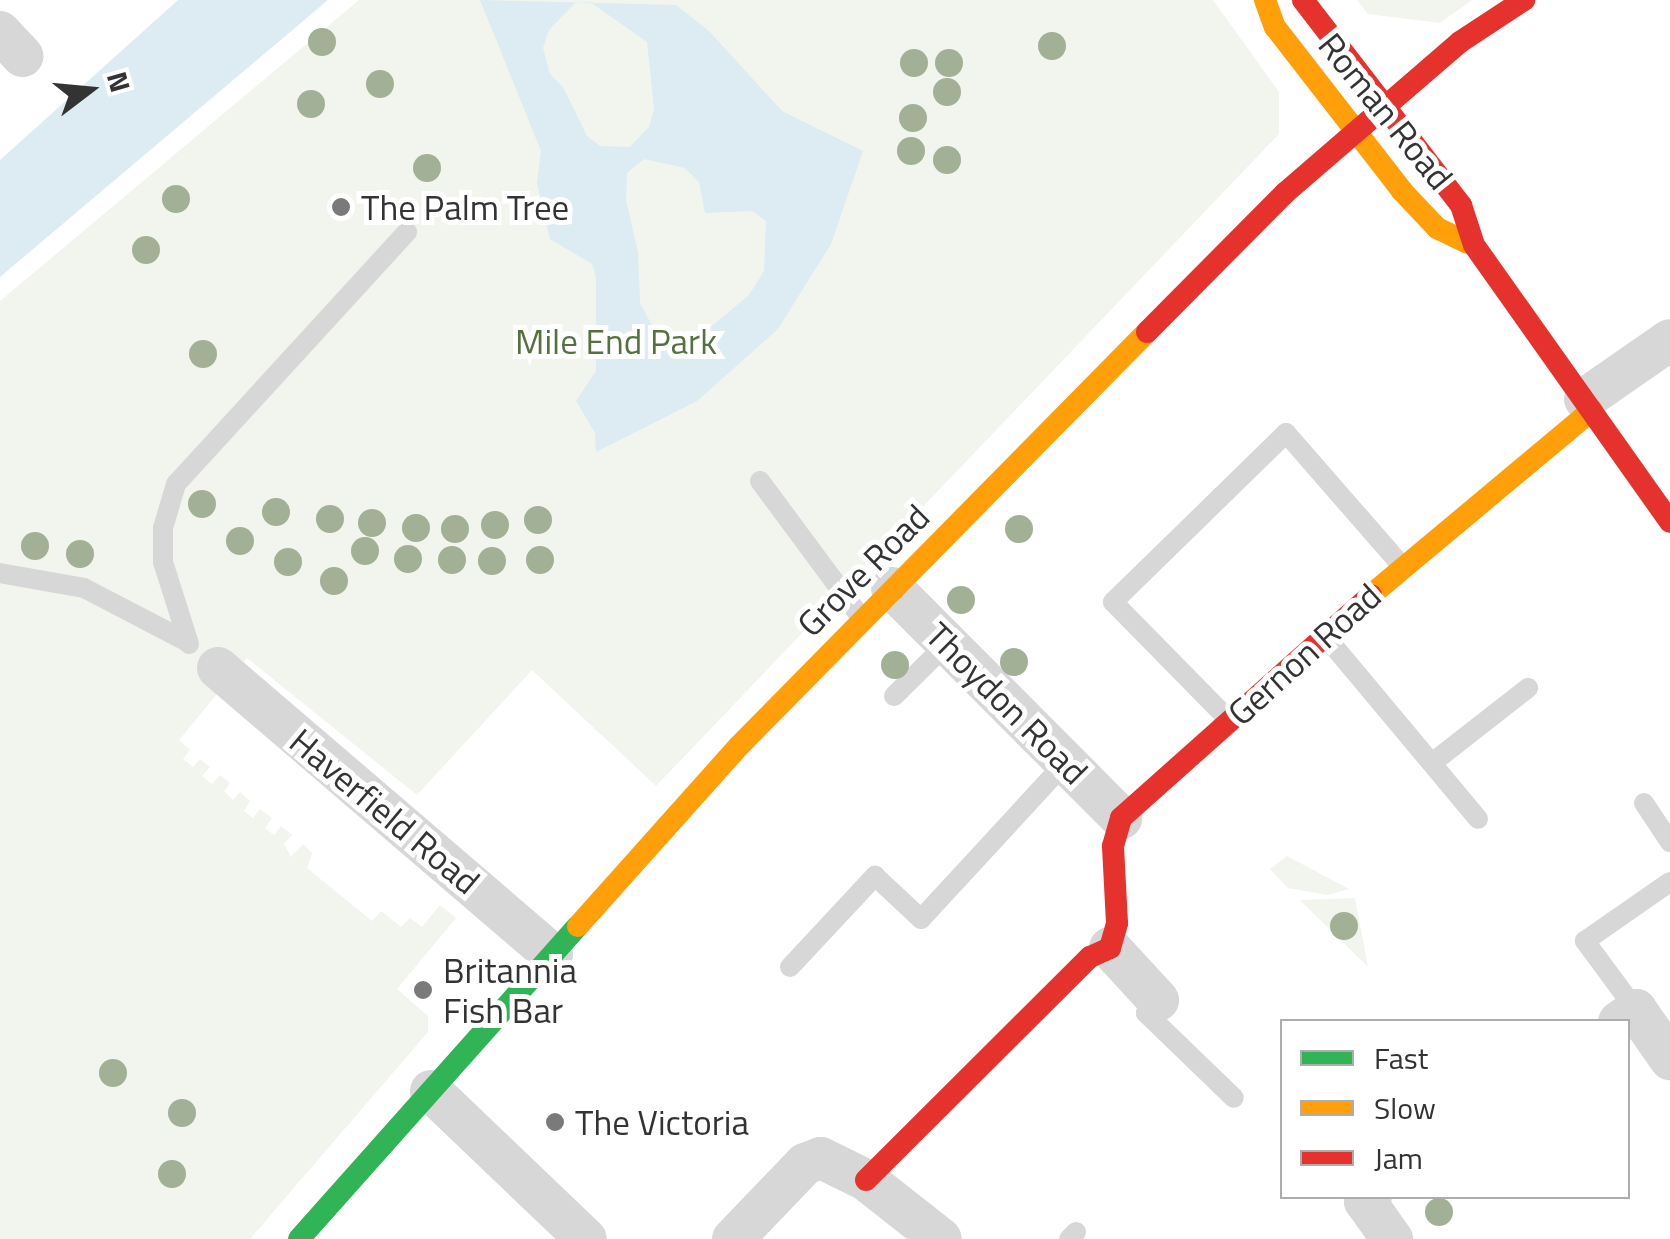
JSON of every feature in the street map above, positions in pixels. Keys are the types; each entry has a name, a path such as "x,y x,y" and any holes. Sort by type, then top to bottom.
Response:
{"main road":[{"name":"Roman Road","path":"1265,0 1275,27 1355,133 1436,228 1474,245"},
{"name":"Roman Road","path":"1303,0 1461,206 1474,245 1670,522"},
{"name":"Grove Road","path":"299,1239 552,954 892,588 1286,193 1460,42 1524,0"},
{"name":"Gernon Road","path":"1121,818 1588,404"},
{"path":"866,1180 1090,957 1110,948 1118,923 1113,846 1121,818"}],"street":[{"path":"1588,404 1670,340"},
{"name":"Thoydon Road","path":"892,588 1121,818"},
{"name":"Haverfield Road","path":"203,656 552,954"},
{"path":"1110,948 1158,1000"},
{"path":"1628,1016 1670,1059"},
{"path":"431,1092 586,1239"},
{"path":"733,1239 813,1160 836,1161 941,1239"},
{"path":"1369,1199 1392,1239"}],"lane":[{"path":"203,656 163,562 163,528 176,484 199,451 406,232"},
{"path":"1229,720 1113,602 1286,433 1402,567"},
{"path":"760,481 863,619"},
{"path":"0,573 84,588 165,626 203,656"},
{"path":"1324,635 1478,819"},
{"path":"894,696 948,643"},
{"path":"1432,763 1528,688"},
{"path":"790,967 875,876 921,919 1066,762"},
{"path":"1644,803 1670,842"},
{"path":"1628,1016 1585,941 1670,882"},
{"path":"1158,1000 1146,1013 1234,1098"}],"green space":[{"name":"Mile End Park","path":"359,0 1213,0 1279,92 1279,134 656,786 532,670 417,795 247,658 179,740 190,750 183,759 193,767 200,759 210,767 202,776 212,784 220,775 230,783 224,791 233,800 240,792 250,801 244,811 253,818 260,809 272,818 265,828 274,835 281,826 292,835 284,844 291,857 303,844 312,853 307,868 372,921 381,911 401,927 410,918 422,927 440,905 456,918 397,989 428,1016 428,1032 250,1239 0,1239 0,301"},
{"path":"1357,0 1472,0 1440,23 1368,14"},
{"path":"1287,856 1349,889 1327,895 1288,888 1270,869"},
{"path":"1355,898 1368,967 1300,900"}],"shaded area":[{"path":"178,0 328,0 0,277 0,160"},
{"path":"480,0 581,3 575,3 549,30 543,48 550,74 563,87 587,136 600,146 630,147 649,127 654,109 647,42 591,3 676,5 709,31 782,111 863,151 831,244 778,329 697,401 596,452 595,433 576,401 596,371 596,277 592,264 550,239 537,183 541,151","holes":["644,159 685,168 699,182 705,213 752,211 766,221 764,271 749,295 689,345 655,331 640,303 638,252 626,200 627,173"]}],"traffic: fast":[{"path":"299,1239 578,926"}],"traffic: slow":[{"path":"1265,0 1275,27 1402,191 1437,228 1468,243"},
{"path":"578,926 739,746 1147,332"},
{"path":"1371,595 1592,410"}],"traffic: jam":[{"path":"1303,0 1461,205 1474,245 1670,522"},
{"path":"1147,332 1285,193 1460,42 1524,0"},
{"path":"866,1180 1090,957 1110,948 1117,923 1113,846 1121,818 1371,595"}],"place":[{"name":"The Palm Tree","path":"341,207"},
{"name":"Britannia Fish Bar","path":"423,990"},
{"name":"The Victoria","path":"555,1122"}]}
